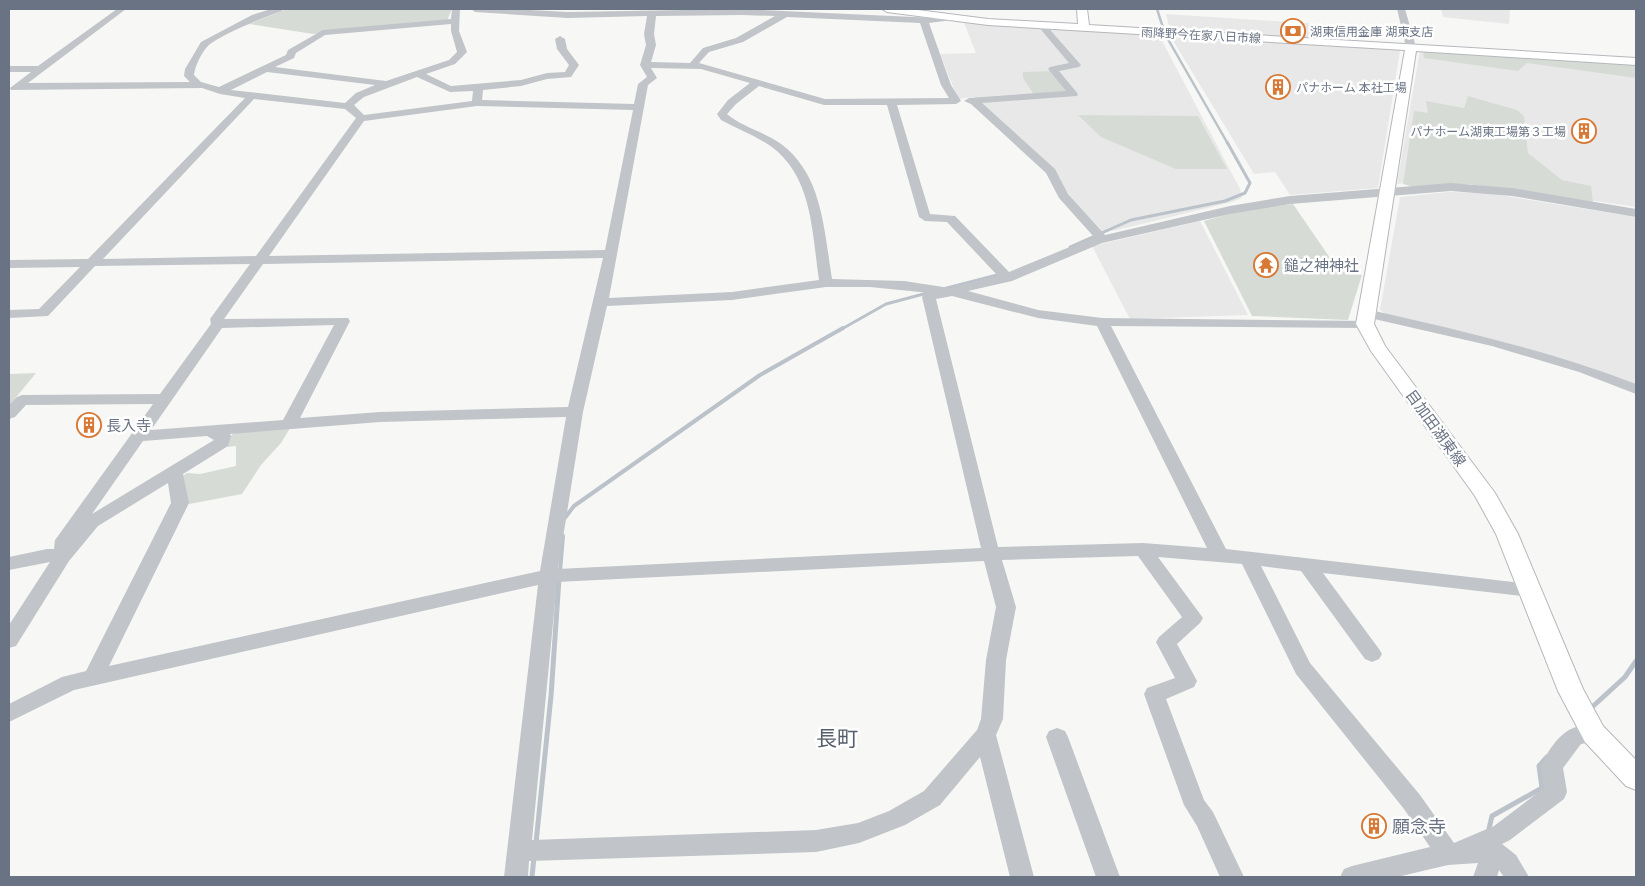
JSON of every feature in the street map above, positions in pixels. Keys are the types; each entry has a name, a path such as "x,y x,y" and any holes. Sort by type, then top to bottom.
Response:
{"main road":[{"name":"雨降野今在家八日市線","path":"887,9 949,18 1084,28 1636,61"},
{"path":"1082,9 1084,28"},
{"path":"1366,318 1411,47"},
{"name":"目加田湖東線","path":"1366,318 1377,347 1484,493 1507,534 1571,692 1594,734 1636,778"}],"street":[{"path":"13,89 122,9"},
{"path":"197,84 189,76 190,69 204,44 255,18 279,9"},
{"path":"476,9 504,12"},
{"path":"809,14 827,9"},
{"path":"1401,9 1411,47"},
{"path":"220,91 291,56 291,52 323,33 455,14 536,11 568,15 742,12 936,21 949,18"},
{"path":"516,877 548,576 575,412 601,302 638,107 643,84 652,78 645,65 651,46 649,34 652,13"},
{"path":"692,65 705,49 740,41 744,36 787,13"},
{"path":"347,106 360,95 452,62 460,56 462,52 458,45 455,14"},
{"path":"417,74 450,90 521,83 547,76 568,75 574,64 562,49 558,33 568,15"},
{"path":"923,20 946,85 956,101"},
{"path":"645,65 692,65 824,102 891,100 974,101 1073,94 1054,69 1076,65 1041,25"},
{"path":"9,69 38,69"},
{"path":"267,69 310,76 354,79 387,84"},
{"path":"756,83 732,102 722,114 781,149 800,170 811,195 817,217 826,283"},
{"path":"13,89 197,84 220,91 252,96 347,106 353,109 361,118"},
{"path":"477,103 478,88"},
{"path":"9,314 43,313 252,96"},
{"path":"891,100 925,217 951,219 1004,276"},
{"path":"974,101 1051,171 1064,194 1102,239"},
{"path":"63,556 64,540 218,324 217,319 257,262 361,118 477,103 638,107"},
{"path":"518,851 816,841 860,833 897,818 932,798 985,735 992,720 996,660 1006,607 991,554 929,297 1004,276 1102,239 1252,205 1290,200 1451,187 1481,188 1636,213"},
{"path":"9,264 257,262 609,254"},
{"path":"601,302 732,296 826,283 870,283 931,288 975,297 991,303 1038,314 1102,322 1366,318 1496,343 1636,388"},
{"path":"218,324 343,321 289,424"},
{"path":"1102,322 1220,555"},
{"path":"9,414 22,400 166,398"},
{"path":"138,436 380,417 575,412"},
{"path":"9,641 63,556 92,522 222,442 223,436 208,430"},
{"path":"93,678 180,503 174,471"},
{"path":"1143,549 1193,618 1166,642 1187,681 1170,690 1154,694 1195,805 1205,819 1232,877"},
{"path":"9,714 69,683 548,576 991,554 1143,549 1306,564 1531,590"},
{"path":"9,562 47,555 63,556"},
{"path":"1248,558 1304,668 1452,854"},
{"path":"1306,564 1372,654"},
{"path":"1452,854 1502,833 1556,792 1552,766 1575,735 1594,734"},
{"path":"985,735 1022,877"},
{"path":"1057,737 1108,877"},
{"path":"1485,877 1493,851"},
{"path":"1352,877 1452,854 1493,851 1508,863 1517,877"}],"shaded area":[{"path":"287,9 452,9 447,21 313,34 249,24"},
{"path":"1441,9 1510,9 1509,24 1443,17"},
{"path":"1166,14 1318,24 1325,40 1170,30"},
{"path":"964,23 1153,34 1160,37 1240,189 1242,198 1117,230 1099,232 1059,182 1061,179 974,97 958,99 940,54 976,53"},
{"path":"1169,34 1393,48 1400,51 1378,188 1290,195 1275,172 1254,174"},
{"path":"1420,50 1636,63 1636,207 1444,179 1397,184"},
{"path":"1423,51 1636,64 1636,78 1527,63 1518,71 1424,58"},
{"path":"1054,71 1071,94 1035,96 1023,78 1023,72"},
{"path":"1468,96 1517,110 1524,116 1528,153 1562,180 1591,186 1593,202 1468,184 1414,187 1403,184 1414,111 1428,113 1426,101 1464,108"},
{"path":"1078,115 1198,116 1227,169 1176,169 1101,137"},
{"path":"1448,192 1487,193 1636,217 1636,385 1586,366 1485,337 1386,314 1380,310 1400,197"},
{"path":"1293,204 1339,271 1362,275 1348,320 1252,316 1204,221 1247,209"},
{"path":"1200,221 1248,315 1130,319 1092,246"},
{"path":"36,373 9,406 9,374"},
{"path":"292,425 281,443 261,465 242,494 184,505 180,478 187,473 200,474 236,466 236,446 227,447 228,438 239,429"}],"waterway":[{"path":"1157,9 1165,34 1228,144"},
{"path":"1070,247 1131,220 1225,201 1245,193 1250,183 1227,142"},
{"path":"943,289 1001,274"},
{"path":"840,330 886,304 931,292"},
{"path":"564,519 574,506 760,375 843,328"},
{"path":"560,572 563,536"},
{"path":"536,843 551,696 559,579"},
{"path":"1590,709 1625,677 1636,661"},
{"path":"1488,833 1492,816 1542,788 1539,766 1547,757"},
{"path":"532,877 534,857"}],"place":[{"name":"湖東信用金庫 湖東支店","path":"1293,31"},
{"name":"パナホーム 本社工場","path":"1278,87"},
{"name":"パナホーム湖東工場第３工場","path":"1584,131"},
{"name":"鎚之神神社","path":"1266,265"},
{"name":"長入寺","path":"89,425"},
{"name":"願念寺","path":"1374,826"}],"district":[{"name":"長町","path":"837,738"}]}
